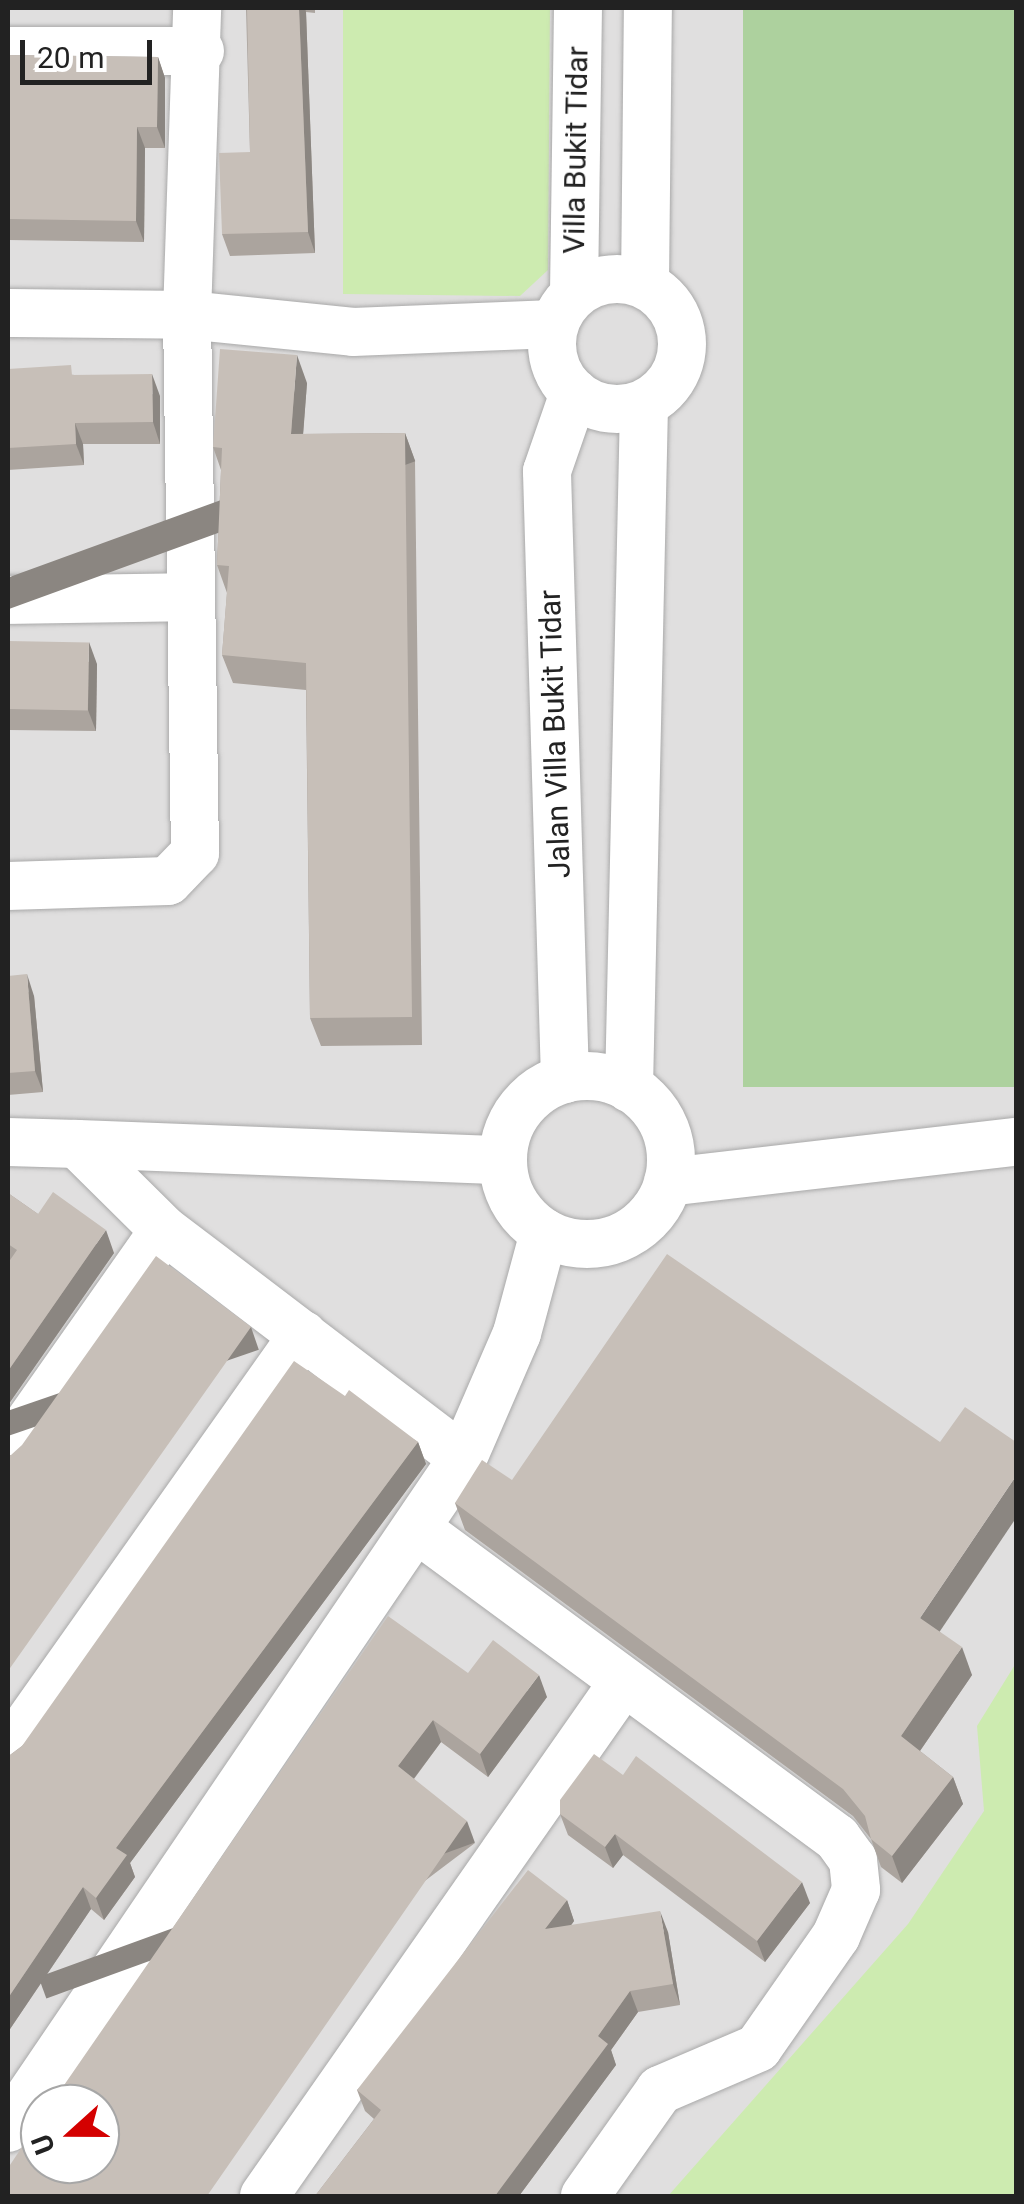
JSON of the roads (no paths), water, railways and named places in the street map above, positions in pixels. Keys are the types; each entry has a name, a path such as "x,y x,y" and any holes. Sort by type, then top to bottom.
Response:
{"street":[{"name":"Villa Bukit Tidar","path":"564,309 578,8"},
{"path":"645,284 648,8"},
{"path":"8,51 199,29 187,315 195,853 168,881 8,886"},
{"path":"8,313 187,315 353,332 564,309 608,278 645,284 662,296 682,334 674,376 644,404 607,409 574,393 554,362 564,309"},
{"name":"Jalan Villa Bukit Tidar","path":"565,1079 547,471 574,393"},
{"path":"630,1088 644,404"},
{"path":"8,600 191,597"},
{"path":"598,1077 630,1088 666,1132 668,1182 647,1219 614,1240 576,1243 544,1233 513,1200 503,1160 518,1112 536,1093 565,1079 598,1077"},
{"path":"8,1142 503,1160"},
{"path":"668,1182 1016,1142"},
{"path":"76,1144 164,1230 463,1458"},
{"path":"8,1452 164,1230"},
{"path":"8,2128 420,1530 463,1458 517,1332 544,1233"},
{"path":"8,1752 304,1336"},
{"path":"420,1530 622,1684 837,1838 852,1860 856,1890 836,1936 758,2048 660,2090 585,2196"},
{"path":"264,2196 622,1684"}]}
